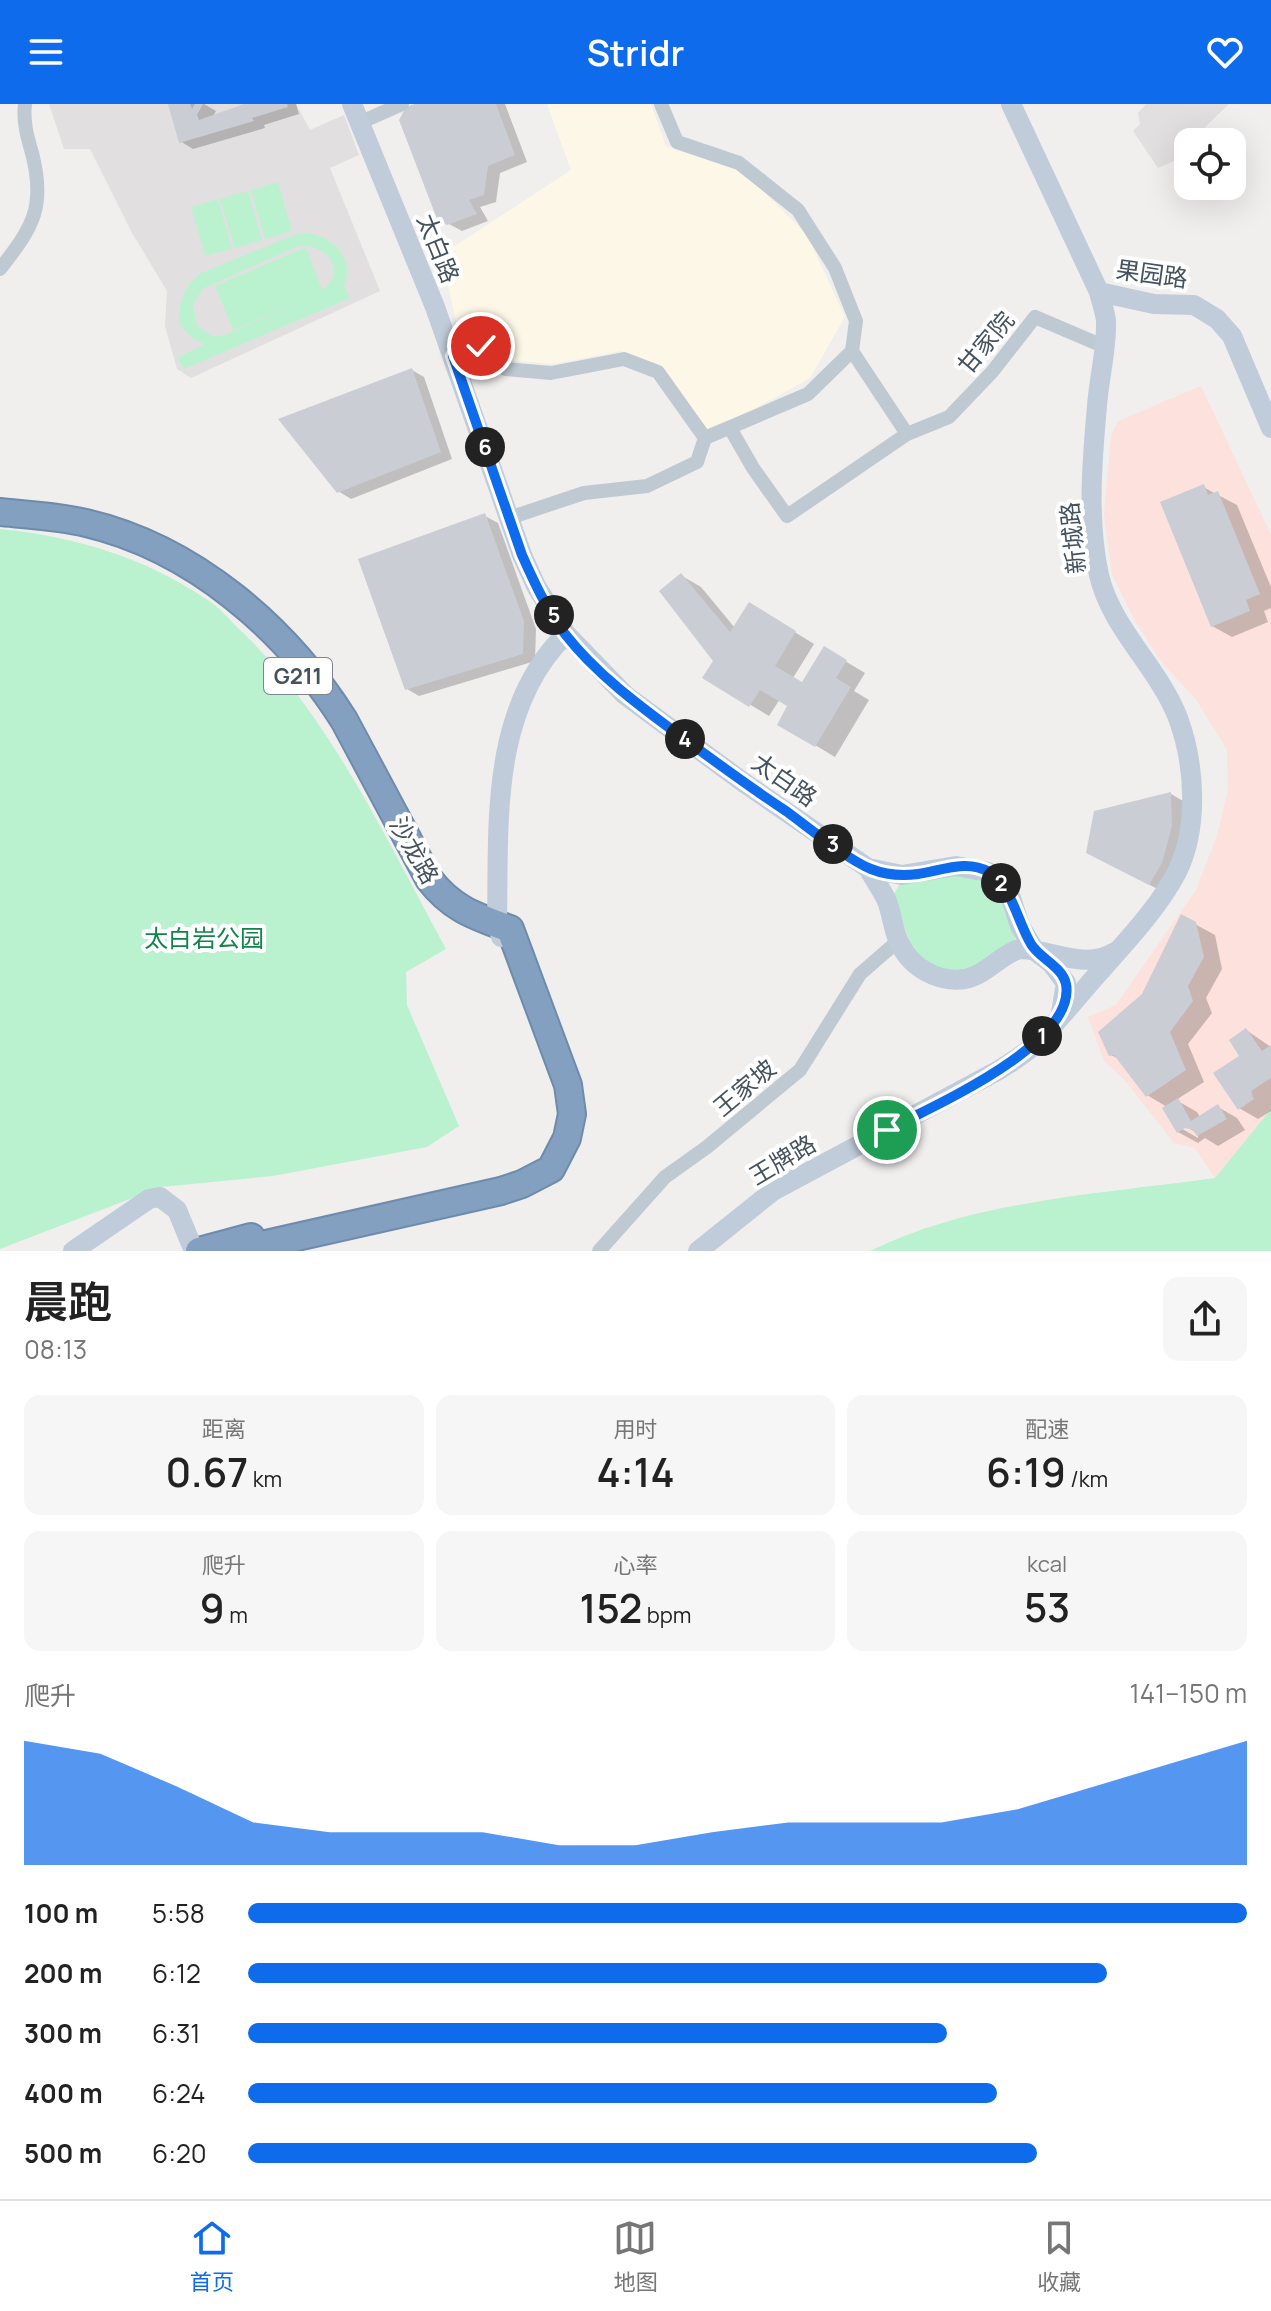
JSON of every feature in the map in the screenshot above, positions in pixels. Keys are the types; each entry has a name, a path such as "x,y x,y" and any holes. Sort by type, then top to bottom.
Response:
{"highway":[{"name":"沙龙路","path":"0,512 85,523 125,536 200,572 244,605 295,656 328,695 429,879 448,901 503,932"},
{"name":"沙龙路","path":"0,524 64,530 107,541 164,567 219,599 290,666 316,699 430,898 452,919 503,932"},
{"path":"197,1251 487,1184 521,1172 540,1161 555,1135 558,1118 556,1084 503,932"},
{"path":"235,1251 501,1191 551,1169 567,1138 572,1114 571,1099 503,932"}],"main road":[{"name":"新城路","path":"1011,104 1099,292 1106,320 1097,406 1092,515 1100,576 1119,619 1164,688 1188,751 1191,770 1191,815 1187,843 1178,870 1163,895 1119,950 1059,1018"},
{"name":"太白路","path":"356,114 453,356 536,586 566,634 625,695 743,782 868,868 902,875 956,866 988,872 1002,884 1011,898 1020,926 1035,951 1059,971 1066,983 1059,1018"},
{"name":"果园路","path":"1099,292 1154,304 1194,305 1217,319 1232,336 1271,428"},
{"path":"503,932 497,891 499,791 505,755 535,673 543,659 566,634"},
{"name":"太白路","path":"868,868 886,899 898,941 908,959 925,972 945,979 966,979 986,971 1019,949 1086,961 1119,950"},
{"path":"448,901 461,906 483,907 494,900 497,891"},
{"name":"王牌路","path":"698,1251 773,1191 999,1070 1032,1047 1059,1018"},
{"path":"73,1251 149,1199 160,1197 177,1210 197,1251"}],"street":[{"path":"0,269 31,226 37,210 33,159 18,104"},
{"path":"23,120 25,104"},
{"path":"356,114 402,104"},
{"path":"509,518 584,493 647,486 697,462 705,438 808,394 852,351 856,321 835,268 798,210 739,163 677,142 661,104"},
{"name":"甘家院","path":"730,428 753,468 787,516 907,434 949,417 992,372 1035,317 1103,346"},
{"path":"453,356 481,346 505,369 551,373 624,359 658,372 705,438"},
{"path":"852,351 907,434"},
{"name":"王家坡","path":"599,1251 665,1177 707,1147 800,1070 860,974 898,941"}],"shaded area":[{"path":"49,104 296,104 310,130 344,115 359,155 330,168 380,291 191,378 177,369 165,326 167,291 132,233 90,149 64,149"},
{"path":"547,104 651,104 666,146 744,172 807,235 845,317 810,378 747,413 706,429 659,365 621,351 553,364 505,360 480,334 460,338 441,255 571,170"},
{"path":"1146,104 1228,105 1205,128 1174,128 1174,161 1158,168 1133,131 1140,124 1138,113"},
{"path":"1201,386 1271,535 1271,1109 1215,1178 1195,1148 1174,1143 1124,1079 1104,1061 1088,1017 1116,1005 1196,890 1217,836 1228,790 1227,750 1196,699 1163,664 1135,621 1112,574 1104,514 1111,436 1118,421"}],"green space":[{"path":"278,182 292,231 265,239 251,190"},
{"path":"248,191 262,240 235,248 220,199"},
{"path":"218,199 232,249 205,256 191,207"},
{"path":"294,235 317,235 340,250 347,267 344,286 350,298 184,369 177,358 205,344 193,339 180,325 180,303 189,285 199,274","holes":["301,245 311,246 326,255 334,268 330,283 322,290 306,247 215,286 233,330 312,297 222,336 213,336 197,326 193,306 202,289"]},
{"name":"太白岩公园","path":"0,529 81,543 133,560 182,584 223,612 300,698 354,780 446,949 406,972 407,1005 459,1126 427,1147 273,1176 161,1187 0,1249"},
{"path":"960,871 1001,888 1017,927 1014,943 966,974 935,969 912,948 893,895 900,884"},
{"path":"1271,1109 1271,1251 870,1251 951,1220 995,1210 1039,1201 1215,1178"}],"building":[{"path":"168,104 190,104 192,109 195,104 203,104 197,115 199,120 244,104 287,104 288,107 252,118 254,121 179,143"},
{"path":"415,104 496,104 515,155 488,166 484,195 469,200 477,214 447,225 437,219 399,120 406,107"},
{"path":"412,368 441,452 337,493 278,419"},
{"path":"1204,484 1208,495 1218,491 1260,594 1246,600 1250,611 1211,627 1160,502"},
{"path":"485,513 524,621 523,654 405,690 358,559"},
{"path":"681,573 730,632 749,602 796,631 775,666 802,682 824,646 847,660 836,678 851,687 815,747 777,725 787,706 760,690 749,707 702,678 713,661 659,591"},
{"path":"1171,792 1172,826 1162,863 1149,885 1086,853 1094,811"},
{"path":"1181,914 1196,922 1204,957 1188,986 1193,1001 1170,1032 1186,1070 1146,1097 1114,1055 1109,1056 1098,1032 1142,994"},
{"path":"1246,1028 1262,1051 1271,1045 1271,1078 1251,1091 1254,1099 1238,1110 1213,1073 1239,1056 1229,1040"},
{"path":"1178,1098 1191,1121 1218,1104 1227,1119 1197,1136 1193,1130 1185,1128 1177,1133 1162,1108"}],"route":[{"path":"481,346 453,356 522,555 536,586 566,634 625,695 743,782 868,868 902,875 956,866 988,872 1002,884 1011,898 1020,926 1035,951 1059,971 1066,983 1059,1018 1032,1047 999,1070 887,1130"}]}
